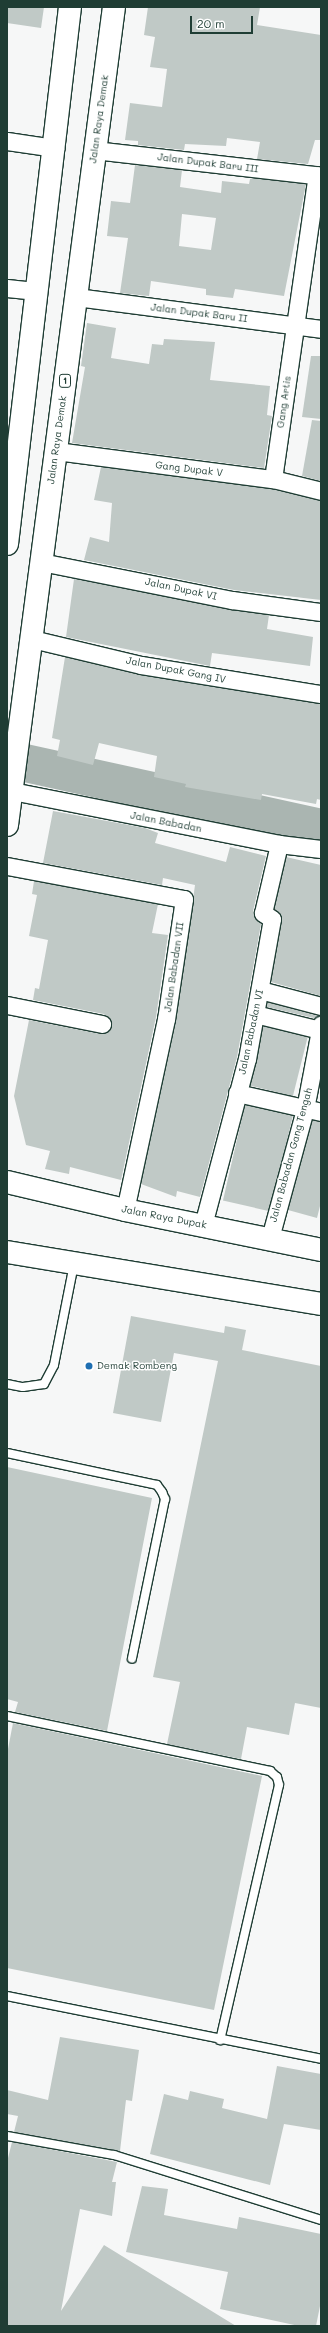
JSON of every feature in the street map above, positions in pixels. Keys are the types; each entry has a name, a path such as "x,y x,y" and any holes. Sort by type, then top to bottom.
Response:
{"main road":[{"path":"7,544 12,457 37,291 55,148 70,7"},
{"name":"Jalan Raya Demak","path":"7,826 94,150 114,7"},
{"name":"Jalan Raya Dupak","path":"7,1182 125,1210 270,1238 321,1250"},
{"path":"7,1252 321,1304"}],"street":[{"path":"7,141 55,148"},
{"name":"Jalan Dupak Baru III","path":"94,150 319,176"},
{"name":"Gang Artis","path":"273,479 319,176"},
{"path":"7,288 37,291"},
{"name":"Jalan Dupak Baru II","path":"76,297 321,329"},
{"name":"Gang Dupak V","path":"56,451 273,479 321,491"},
{"name":"Jalan Dupak VI","path":"41,562 232,600 321,612"},
{"name":"Jalan Dupak Gang IV","path":"32,639 141,665 321,694"},
{"name":"Jalan Babadan","path":"12,791 279,844 321,849"},
{"name":"Jalan Babadan VI","path":"202,1225 237,1093 260,990 272,919 262,913 279,844"},
{"name":"Jalan Babadan VII","path":"7,866 184,899 166,1019 125,1210"},
{"path":"260,990 321,1006"},
{"path":"7,1005 102,1024"},
{"path":"255,1014 320,1027"},
{"name":"Jalan Babadan Gang Tengah","path":"270,1238 313,1110 320,1027"},
{"path":"237,1093 313,1110"}],"lane":[{"path":"7,1384 22,1387 44,1384 54,1364 74,1264"},
{"path":"7,1453 157,1485 162,1492 165,1498 132,1660"},
{"path":"7,1716 270,1771 277,1777 279,1785 220,2040"},
{"path":"7,1996 220,2040 321,2059"},
{"path":"7,2136 114,2155 321,2220"}],"building":[{"path":"7,7 44,7 41,28 7,23"},
{"path":"148,7 260,7 257,25 321,35 321,140 315,140 308,164 257,159 260,142 227,138 226,146 185,144 184,150 138,145 138,141 125,140 130,103 162,107 167,69 150,67 155,37 144,35"},
{"path":"135,165 182,170 180,187 221,193 222,181 249,184 250,179 254,178 306,184 284,296 235,289 233,298 206,295 206,289 151,281 149,296 120,293 128,238 107,236 111,201 130,203","holes":["182,214 216,218 211,250 179,246"]},
{"path":"87,323 116,328 111,358 149,364 152,344 163,345 164,339 215,342 210,380 270,386 267,415 272,416 264,468 72,443 85,367 81,366"},
{"path":"311,356 321,356 321,419 302,417"},
{"path":"312,420 321,421 321,481 302,476"},
{"path":"101,467 271,489 321,501 321,600 234,590 84,560 90,537 109,542 112,503 94,500"},
{"path":"74,579 269,615 267,629 313,637 310,666 212,653 210,666 66,637"},
{"path":"65,657 139,675 321,704 321,800 317,799 316,804 262,794 261,800 185,787 186,784 154,777 157,756 99,743 93,765 57,756 60,740 52,738"},
{"path":"53,811 145,828 158,833 155,843 226,862 230,847 266,856 253,911 261,924 237,1057 200,1197 177,1191 176,1197 141,1184 176,1021 195,885 163,878 162,885 43,863"},
{"path":"286,857 321,865 321,996 271,982 282,921 274,909"},
{"path":"34,881 158,904 152,933 168,935 156,1017 121,1180 70,1167 69,1174 45,1169 50,1151 26,1145 14,1096 29,1020 100,1034 109,1031 112,1026 104,1014 33,1000 35,988 39,989 48,940 29,936 37,895 32,894"},
{"path":"267,1002 318,1016 314,1018 267,1007"},
{"path":"263,1026 308,1037 293,1096 248,1085"},
{"path":"245,1105 293,1116 271,1212 223,1200"},
{"path":"312,1120 321,1122 321,1202 317,1218 288,1210"},
{"path":"131,1316 224,1333 225,1326 246,1330 242,1350 321,1366 321,1708 295,1703 289,1735 247,1727 241,1759 167,1744 180,1682 153,1677 218,1361 174,1353 161,1422 113,1413"},
{"path":"7,1467 152,1498 107,1731 15,1712 18,1702 7,1699"},
{"path":"13,1723 262,1776 214,2010 7,1968 7,1754"},
{"path":"60,2037 139,2050 132,2101 126,2100 120,2151 14,2132 18,2116 7,2114 7,2090 48,2100"},
{"path":"277,2066 321,2074 321,2130 284,2124 270,2185 150,2154 164,2094 188,2100 190,2091 224,2099 222,2108 267,2119"},
{"path":"12,2142 117,2162 112,2182 116,2182 112,2216 80,2209 61,2311 104,2245 236,2326 7,2326 7,2162"},
{"path":"142,2186 168,2189 164,2215 237,2229 239,2217 321,2234 321,2301 316,2326 299,2326 220,2309 228,2272 126,2252"}],"waterway":[{"path":"7,759 321,828"}],"place":[{"name":"Demak Rombeng","path":"89,1366"}]}
